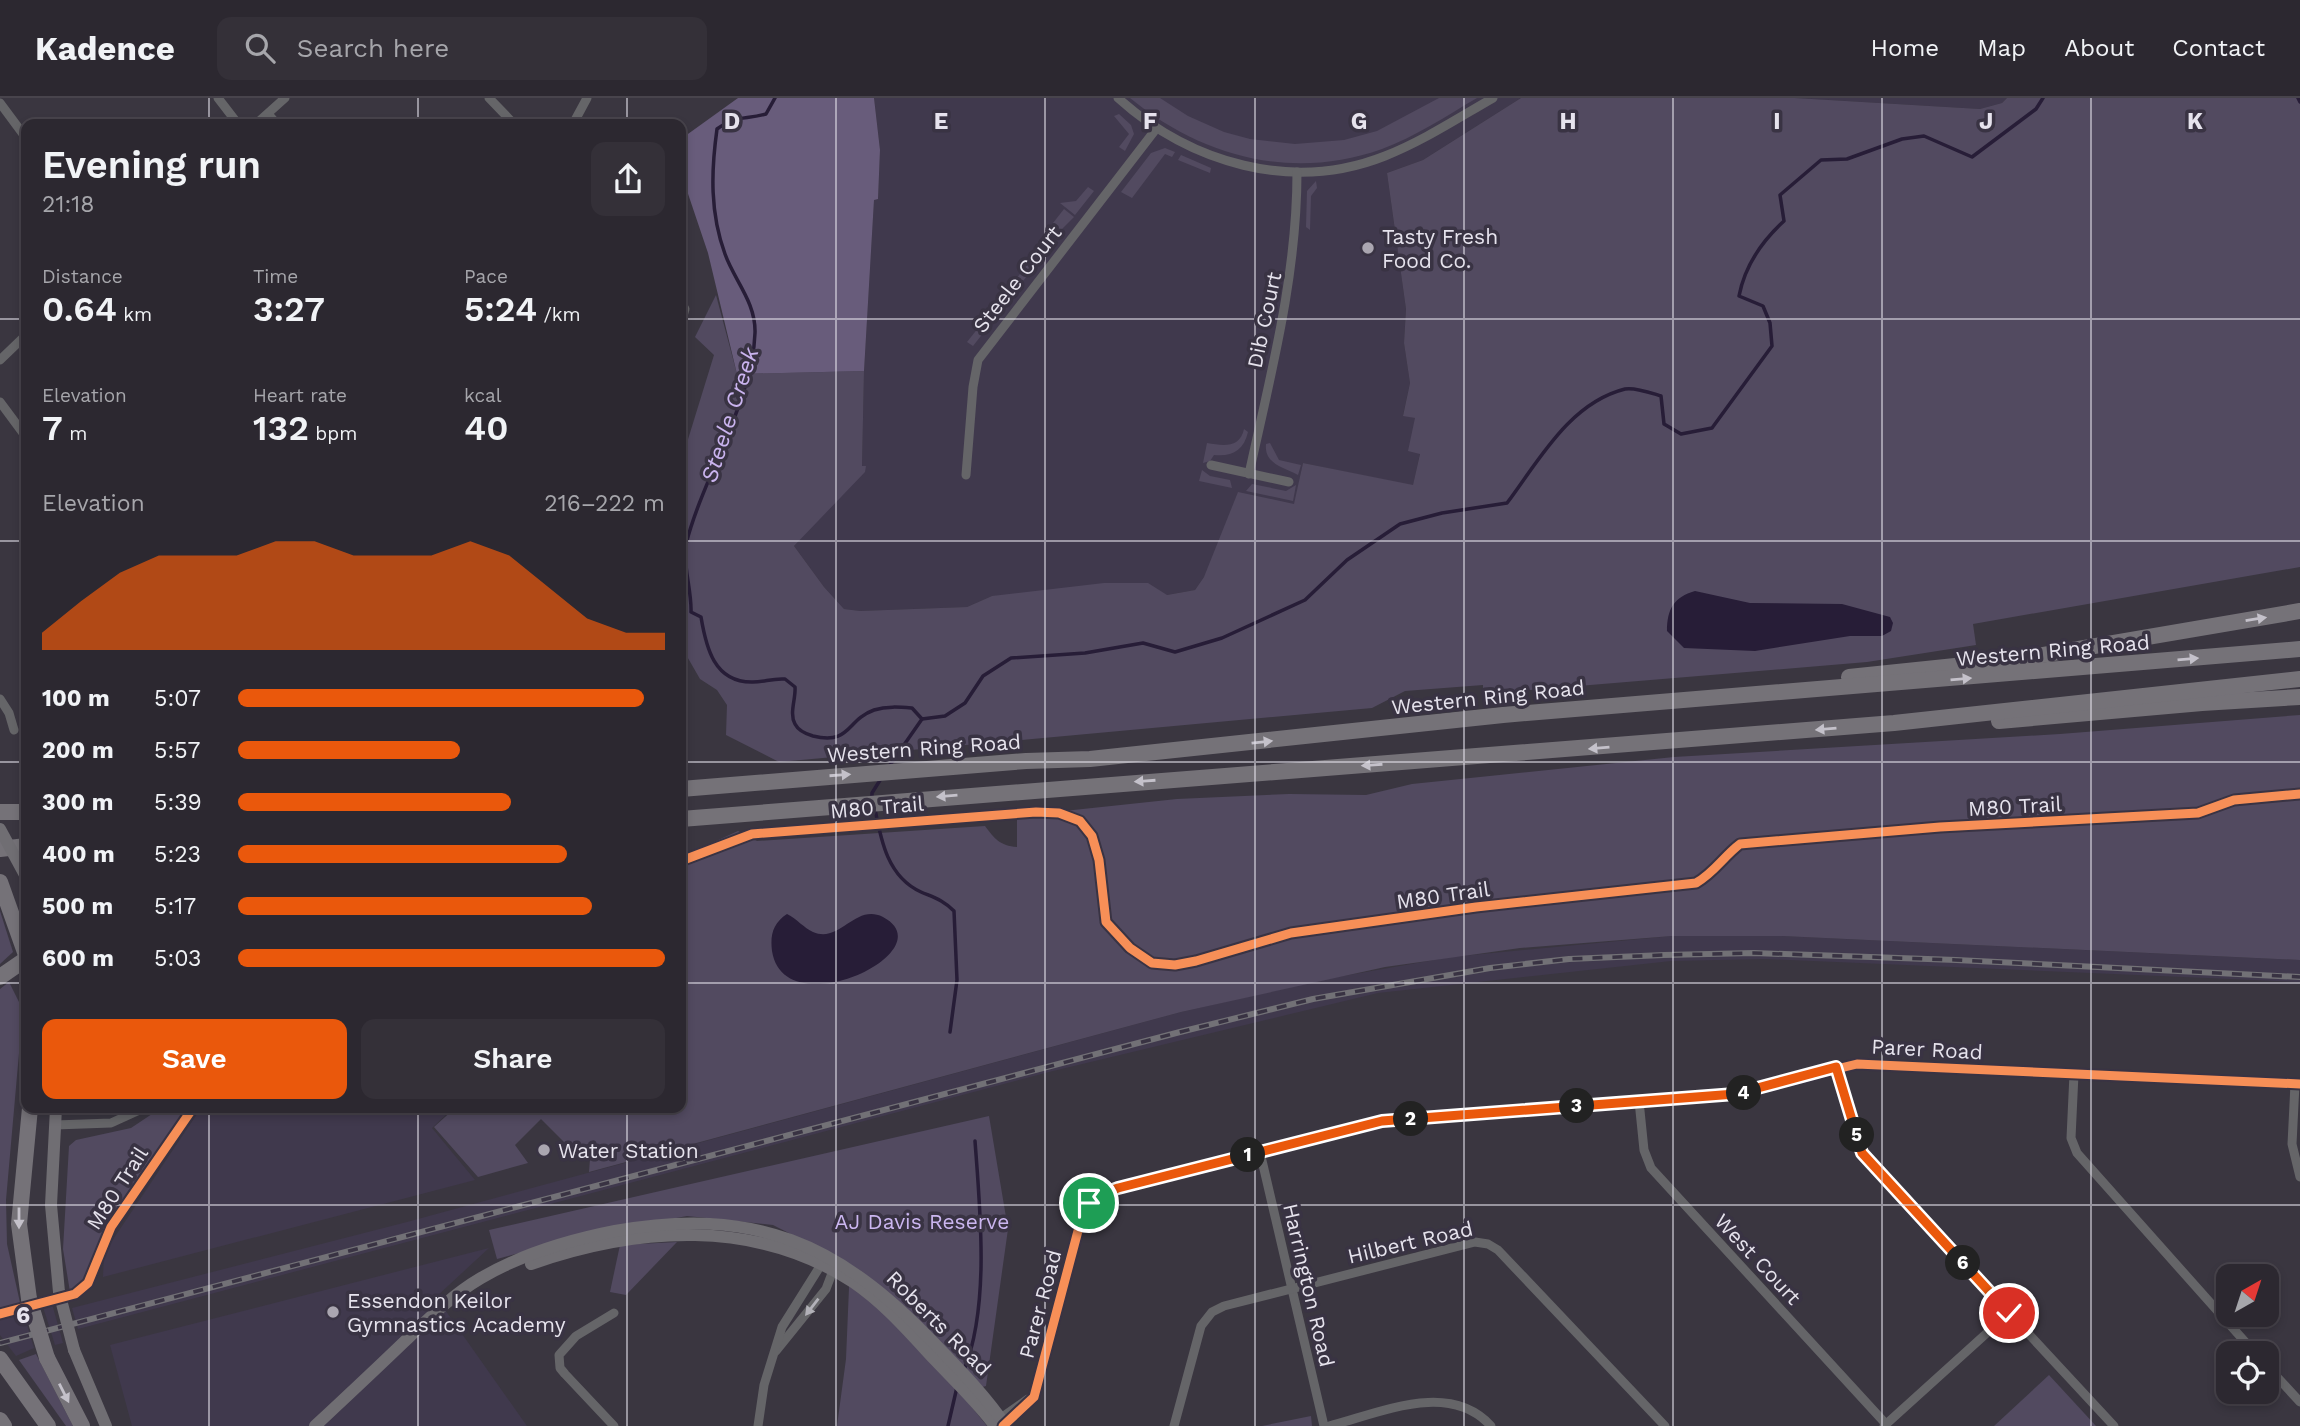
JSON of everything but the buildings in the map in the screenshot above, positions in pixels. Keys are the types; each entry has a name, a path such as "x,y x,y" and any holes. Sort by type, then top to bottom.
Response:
{"highway":[{"path":"1503,715 2013,660 2300,611"},
{"name":"Western Ring Road","path":"686,789 1194,750 1503,715 2300,649"},
{"path":"686,820 1015,790 1544,753 1894,723 2300,679"},
{"path":"1894,723 1988,722 2202,702 2300,697"},
{"path":"686,783 772,781"},
{"path":"0,812 21,812"},
{"path":"0,849 21,847"},
{"path":"21,877 0,879 21,942"},
{"path":"0,977 21,961"},
{"path":"30,1113 19,1224 29,1299 47,1358 82,1426"},
{"path":"3,1364 48,1426"},
{"path":"0,1420 4,1426"}],"street":[{"path":"218,98 234,119"},
{"path":"262,119 285,98"},
{"path":"489,98 509,119"},
{"path":"576,119 587,98"},
{"path":"1118,98 1156,129 1199,152 1221,160 1297,172 1355,165 1382,158 1493,98"},
{"path":"0,103 21,131"},
{"path":"268,114 273,119"},
{"name":"Steele Court","path":"966,475 973,387 978,360 1156,129"},
{"name":"Dib Court","path":"1249,474 1292,276 1297,221 1297,172"},
{"path":"0,360 21,340"},
{"path":"0,402 21,430"},
{"path":"1211,465 1289,482"},
{"path":"0,699 9,713 14,730"},
{"path":"0,829 21,867"},
{"name":"Parer Road","path":"1001,1425 1037,1387 1078,1227 1089,1203 1097,1196 1118,1188 1382,1121 1744,1093 1836,1067 1866,1063 2298,1084"},
{"path":"1836,1067 1862,1153 2114,1426"},
{"path":"2074,1073 2071,1138 2077,1153 2244,1341"},
{"path":"2298,1084 2292,1144 2300,1177"},
{"name":"West Court","path":"1639,1101 1645,1156 1657,1175 1885,1425"},
{"path":"56,1113 51,1205 59,1292 74,1350 106,1426"},
{"path":"55,1125 86,1126 111,1123 133,1113"},
{"name":"Harrington Road","path":"1260,1152 1326,1426"},
{"name":"Roberts Road","path":"316,1426 439,1309 480,1279 551,1247 595,1235 657,1225 700,1224 746,1228 780,1237 831,1258 858,1273 887,1296 1001,1425"},
{"name":"Roberts Road","path":"439,1309 502,1276 534,1263 597,1245 658,1235 725,1235 755,1241 835,1272 855,1284 887,1310 952,1369"},
{"name":"Hilbert Road","path":"1174,1426 1204,1321 1224,1306 1468,1243 1488,1244 1507,1259 1665,1426"},
{"path":"758,1426 764,1385 782,1327 819,1264 831,1258 835,1272 826,1289 776,1351"},
{"path":"614,1313 576,1336 559,1355 560,1368 614,1426"},
{"path":"1885,1425 2009,1313"},
{"path":"2279,1379 2300,1402"},
{"path":"1326,1426 1416,1404 1437,1402 1471,1410 1491,1426"}],"shaded area":[{"path":"738,98 874,98 880,150 878,199 874,200 864,371 737,374 708,253 686,188 686,135"},
{"path":"874,98 1521,98 1423,160 1387,173 1406,309 1404,343 1410,383 1403,415 1415,418 1420,453 1413,486 1303,463 1295,504 1204,577 1195,590 1167,595 992,596 967,607 860,611 844,609 794,546 866,466 862,466 864,371 874,199 878,198 880,150"},
{"path":"1795,98 2007,98 2002,103 1980,109"},
{"path":"1695,591 1750,603 1842,604 1890,617 1893,623 1891,631 1882,636 1850,636 1755,651 1684,648 1667,631 1668,616 1677,600"},
{"path":"787,914 813,932 823,934 840,929 864,915 883,917 897,931 894,947 879,963 856,976 829,983 803,983 783,973 772,951 774,930 778,921"},
{"path":"1672,936 1782,936 2300,960 2300,982 1765,959 1671,961 1378,993 1049,1072 78,1329 72,1308 407,1222 1181,1012 1326,979 1451,957"},
{"path":"198,1113 448,1113 432,1128 475,1180 103,1277 104,1253"},
{"path":"489,1248 436,1297 527,1426 132,1426 110,1345"},
{"path":"52,1304 63,1343 55,1345 43,1307"},
{"path":"23,1312 34,1348 16,1356 0,1335 0,1319"}],"green space":[{"path":"1130,98 1160,98 1188,116 1224,132 1250,139 1295,144 1344,140 1377,131 1439,98 1477,98 1430,126 1382,149 1315,163 1249,158 1218,149 1187,135"},
{"path":"1521,98 1795,98 1980,109 2002,103 2007,98 2300,98 2300,567 1973,624 1976,645 1867,662 1483,694 1483,685 1405,691 1372,708 779,762 726,735 727,705 717,690 700,679 686,655 686,446 714,355 695,337 716,295 737,374 864,371 862,466 866,466 865,472 794,546 844,609 860,611 967,607 992,596 1104,583 1148,583 1167,595 1195,590 1204,577 1238,492 1294,504 1303,463 1413,485 1420,454 1408,451 1415,418 1403,416 1410,383 1404,343 1406,309 1387,173 1423,160"},
{"path":"1119,114 1131,125 1134,134 1125,151 1119,147 1129,134 1114,116"},
{"path":"1165,148 1175,152 1172,157 1165,154 1132,198 1121,192 1151,153"},
{"path":"1181,155 1211,168 1210,173 1178,160"},
{"path":"1316,181 1317,188 1311,196 1310,230 1306,227 1307,191"},
{"path":"1088,187 1094,191 1075,215 1060,203 1076,201"},
{"path":"1064,209 1074,217 1061,230 1053,223"},
{"path":"1031,260 1037,265 1005,301 1001,298"},
{"path":"995,307 999,313 973,346 967,342"},
{"path":"1244,429 1248,432 1240,448 1226,455 1214,455 1210,461 1203,463 1207,443 1235,443"},
{"path":"1270,443 1279,460 1301,465 1298,475 1271,460 1266,451 1266,444"},
{"path":"1202,470 1210,476 1230,480 1232,488 1199,481"},
{"path":"1252,484 1286,491 1296,485 1293,501 1246,491"},
{"path":"2300,715 2300,960 1782,936 1672,936 1520,948 1385,967 1181,1012 589,1172 591,1146 575,1153 541,1119 515,1145 528,1163 478,1177 434,1127 449,1113 686,1113 686,855 738,831 757,841 985,826 998,841 1017,847 1017,816 1177,799 1289,794 1366,795 1412,784 1674,757 2060,734"},
{"path":"0,911 13,952 0,964"},
{"path":"9,982 19,1002 21,1001 21,1031 6,1200 7,1244 21,1307 0,1312 0,989"},
{"path":"154,1113 185,1113 115,1213 97,1248 86,1280 70,1292 63,1249 69,1146 76,1140 131,1128"},
{"name":"AJ Davis Reserve","path":"989,1116 1008,1229 986,1386 979,1388 970,1405 987,1426 837,1426 846,1359 850,1264 773,1225 687,1216 590,1234 497,1259 489,1230"},
{"path":"677,1242 626,1295 610,1292 620,1245"},
{"path":"36,1354 73,1426 66,1426 19,1360"},
{"path":"2049,1375 2096,1426 1994,1426"},
{"path":"1311,1416 1312,1426 1262,1426"}],"waterway":[{"name":"Steele Creek","path":"686,544 746,385 755,333 752,311 725,254 714,208 713,177 717,129 735,120 766,114 775,98"},
{"name":"Steele Creek","path":"922,719 945,716 965,703 983,676 1011,658 1085,653 1143,643 1175,652 1222,638 1305,600 1347,560 1400,524 1442,513 1507,503 1571,420 1605,396 1625,389 1648,392 1661,396 1664,424 1681,434 1712,428 1772,346 1770,323 1763,306 1739,296 1745,274 1755,255 1784,221 1780,195 1821,160 1847,159 1902,139 1924,136 1972,157 2036,109 2043,98"},
{"name":"Steele Creek","path":"2298,98 2300,102"},
{"name":"Steele Creek","path":"686,566 691,612 701,617 714,661 721,670 740,681 785,679 795,687 793,720 798,728 813,736 835,737 874,710 888,707 912,708 922,719 890,765"},
{"name":"Steele Creek","path":"872,798 872,793 882,777"},
{"name":"Steele Creek","path":"875,809 883,845 894,868 910,885 954,911 957,980 950,1032"},
{"name":"Steele Creek","path":"964,1370 972,1345 980,1287 981,1226 975,1141"},
{"name":"Steele Creek","path":"948,1426 957,1387"}],"railway":[{"path":"0,1343 1180,1032 1313,999 1490,968 1569,959 1754,953 2300,977"}],"cycle path":[{"name":"M80 Trail","path":"686,859 752,834 1036,812 1059,813 1080,821 1092,836 1099,860 1106,922 1130,948 1152,963 1175,965 1291,933 1476,907 1696,883 1740,844 1940,827 2198,813 2234,800 2300,794"},
{"path":"1003,1426 1034,1397 1083,1212 1097,1196 1118,1188 1382,1121 1735,1094 1857,1064 2300,1084"},
{"name":"M80 Trail","path":"0,1314 75,1294 88,1283 111,1227 190,1113"}],"place":[{"name":"Tasty Fresh Food Co.","path":"1368,248"},
{"name":"Water Station","path":"544,1150"},
{"name":"Essendon Keilor Gymnastics Academy","path":"333,1312"}],"route":[{"path":"1089,1203 1097,1196 1118,1188 1382,1121 1744,1093 1836,1067 1862,1153 2009,1313"}]}
